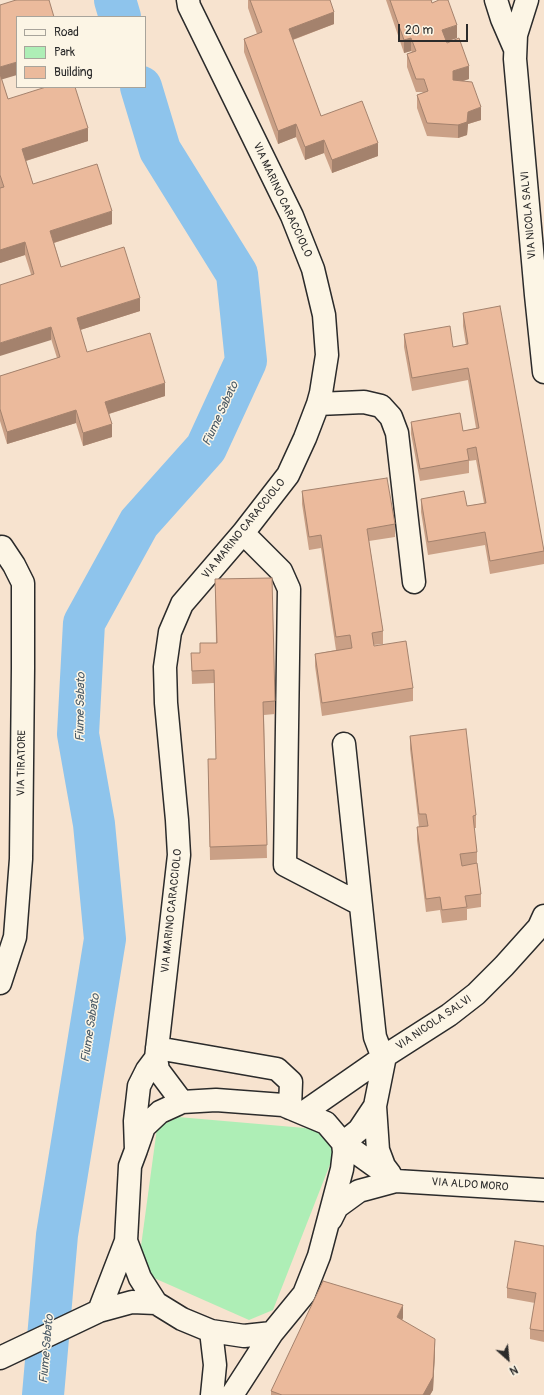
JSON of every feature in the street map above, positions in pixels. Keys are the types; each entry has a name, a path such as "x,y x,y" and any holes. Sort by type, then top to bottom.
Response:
{"street":[{"name":"VIA MARINO CARACCIOLO","path":"156,1053 179,856 178,820 166,703 166,667 170,632 182,604 244,533 288,475 305,438 318,404 327,356 324,315 313,269 292,216 188,0"},
{"path":"496,0 515,54"},
{"path":"515,54 516,35 527,0"},
{"name":"VIA NICOLA SALVI","path":"515,54 544,372"},
{"path":"318,404 364,402 381,406 391,417 396,433 414,582"},
{"path":"244,533 281,571 289,589 285,865 360,904"},
{"name":"VIA TIRATORE","path":"0,569 1,538"},
{"name":"VIA TIRATORE","path":"0,983 15,937 21,859 23,660 23,583 1,538"},
{"path":"344,744 374,1030 380,1050 385,1056 375,1106 378,1150 384,1166 396,1181"},
{"name":"VIA NICOLA SALVI","path":"297,1110 449,1015 476,994 519,949 538,927 544,916"},
{"path":"156,1053 158,1070 182,1102"},
{"path":"156,1053 277,1069 291,1082 297,1110"},
{"path":"136,1150 135,1121 139,1086 156,1053"},
{"path":"99,1311 126,1242 130,1166 144,1127 160,1112 182,1102 216,1100 284,1105 326,1123 343,1143 396,1181"},
{"path":"343,1143 359,1130 375,1106"},
{"path":"232,1395 272,1333 304,1294 319,1256 328,1224 342,1169 344,1152 343,1143"},
{"path":"328,1224 338,1207 358,1191 396,1181"},
{"name":"VIA ALDO MORO","path":"396,1181 544,1190"},
{"path":"126,1242 140,1278 156,1303 182,1319 211,1332 244,1336 272,1333"},
{"path":"2,1357 99,1311 132,1302 156,1303"},
{"path":"211,1332 215,1365 212,1395"}],"green space":[{"path":"178,1117 305,1128 325,1133 336,1149 273,1310 249,1320 154,1278 139,1261 157,1128"}],"building":[{"path":"16,0 49,0 54,16 16,16 16,62 0,67 0,5"},
{"path":"250,0 330,0 334,12 289,29 321,116 362,101 378,143 332,160 324,140 305,147 296,124 278,131 244,39 262,32"},
{"path":"390,0 431,0 432,3 439,0 448,0 457,25 442,30 447,43 459,38 469,66 453,71 453,80 472,82 481,107 468,112 467,122 458,125 427,123 417,95 428,91 424,79 416,79 407,54 416,51 411,38 404,40"},
{"path":"0,74 8,99 43,88 75,88 88,128 22,149 33,184 97,164 112,211 50,231 61,267 124,247 140,298 77,318 87,352 150,333 165,383 105,402 112,424 83,433 76,410 7,432 0,409 0,376 60,357 51,327 0,343 0,285 34,274 25,242 0,250 0,188 4,187 0,175"},
{"path":"500,306 544,551 490,561 485,532 428,542 421,499 464,491 467,506 486,503 476,447 467,449 469,460 420,469 411,422 460,413 463,431 479,428 468,368 412,378 404,334 450,326 453,347 468,344 463,313"},
{"path":"387,478 395,524 367,529 383,631 372,633 374,646 406,641 413,688 322,703 315,654 352,648 350,635 336,637 321,535 309,537 302,491"},
{"path":"272,578 275,701 263,702 267,845 210,847 208,759 216,759 214,670 192,671 191,653 200,653 200,643 217,643 215,579"},
{"path":"466,729 476,815 473,816 477,852 460,854 462,866 477,863 481,894 465,896 467,907 442,910 440,897 426,899 417,827 428,826 426,814 419,814 410,736"},
{"path":"515,1241 544,1246 544,1331 530,1329 536,1293 507,1288"},
{"path":"323,1281 403,1305 397,1317 435,1339 433,1377 423,1395 282,1395 271,1391"}],"waterway":[{"name":"Fiume Sabato","path":"115,0 120,16"},
{"name":"Fiume Sabato","path":"43,1395 57,1235 105,939 94,824 78,734 84,623 139,523 206,448 246,361 237,274 160,150 141,88"}]}
